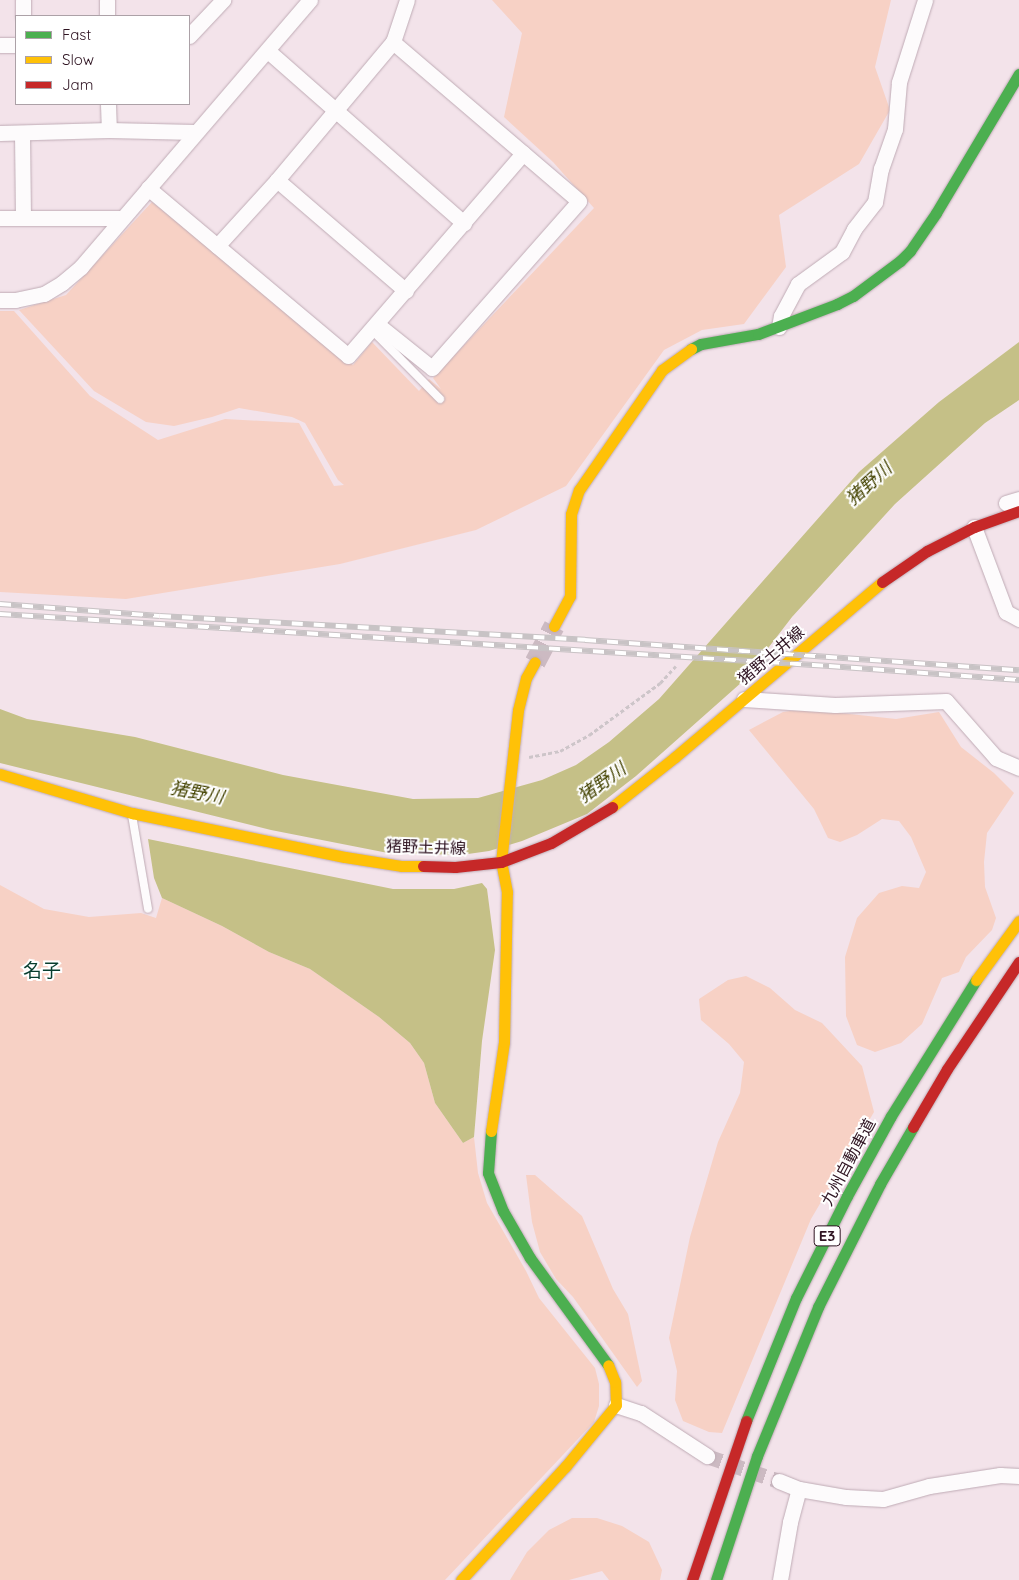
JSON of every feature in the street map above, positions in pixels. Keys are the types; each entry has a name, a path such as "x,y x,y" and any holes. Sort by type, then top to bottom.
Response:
{"main road":[{"path":"554,626 570,596 571,514 579,490 662,370 686,351 701,344 758,334 854,296 910,251 985,133 1019,74"},
{"name":"猪野土井線","path":"0,774 132,813 279,844 402,866 456,867 501,862 550,843 604,812 744,699 874,587 927,551 1015,504"},
{"path":"461,1580 565,1467 616,1405 615,1382 606,1359 530,1258 503,1211 488,1173 489,1148 504,1042 506,892 501,862 518,710 526,678 535,662"},
{"name":"九州自動車道","path":"692,1580 736,1447 796,1298 891,1116 984,967 1019,921"},
{"name":"E3","path":"716,1580 758,1456 818,1307 880,1184 947,1069 1019,962"}],"street":[{"path":"23,0 23,15"},
{"path":"107,0 107,15"},
{"path":"190,35 223,0"},
{"path":"0,300 15,300 44,294 62,283 81,267 310,0"},
{"path":"217,246 277,180 393,42 407,0"},
{"path":"779,327 782,316 798,284 842,252 854,229 875,202 881,169 895,129 899,82 925,0"},
{"path":"375,327 432,368 578,201 393,42"},
{"path":"0,45 15,45"},
{"path":"268,51 464,223"},
{"path":"108,105 109,130"},
{"path":"0,133 22,134 109,130 195,132"},
{"path":"22,134 23,218"},
{"path":"148,188 348,356 524,153"},
{"path":"277,180 406,291"},
{"path":"0,218 122,218"},
{"path":"974,527 1006,612 1019,619"},
{"path":"744,699 835,705 946,701 996,758 1019,768"},
{"path":"616,1405 648,1417 707,1456"},
{"path":"779,1481 799,1489 883,1499 929,1486 1000,1475 1019,1476"},
{"path":"780,1580 790,1522 799,1489"}],"lane":[{"path":"375,327 440,399"},
{"path":"132,813 134,839 148,908"}],"path":[{"path":"513,761 560,751 589,735 660,683 676,666"}],"shaded area":[{"path":"492,0 891,0 875,67 890,110 859,164 779,215 786,267 744,324 702,330 664,350 566,486 476,530 340,564 126,599 0,592 0,311 14,311 90,396 158,440 225,419 299,423 334,486 344,485 338,480 305,423 292,417 239,408 174,426 146,422 94,391 19,310 66,295 152,202 353,365 372,342 419,391 429,379 441,389 433,378 594,208 553,162 504,117 522,33"},
{"path":"803,709 896,719 939,712 961,747 994,773 1014,793 987,833 984,862 985,887 996,918 992,930 966,957 959,972 942,978 922,1024 901,1043 875,1052 857,1045 846,1016 845,957 857,918 879,893 902,886 919,888 926,872 911,837 899,821 882,819 857,835 840,842 828,838 814,809 749,730 783,712"},
{"path":"0,885 44,909 89,917 141,913 156,918 162,898 222,926 269,952 310,969 379,1017 410,1043 424,1063 435,1103 463,1143 474,1137 478,1173 487,1203 526,1271 539,1298 595,1368 599,1384 599,1406 594,1422 445,1580 0,1580"},
{"path":"746,976 770,988 795,1010 822,1023 862,1066 874,1112 811,1219 722,1433 709,1432 683,1421 675,1400 677,1371 669,1338 690,1237 718,1142 740,1093 744,1062 729,1044 701,1020 699,999 728,980"},
{"path":"526,1175 535,1175 582,1216 613,1289 628,1314 642,1381 637,1387 573,1297 556,1279 540,1252 532,1222"},
{"path":"572,1518 597,1518 622,1526 649,1542 662,1570 660,1580 609,1580 602,1571 569,1580 510,1580 527,1552 549,1530"}],"water":[{"name":"猪野川","path":"1019,342 1019,400 985,423 895,504 792,617 742,682 636,776 587,814 522,841 489,851 461,855 388,853 271,830 0,763 0,709 27,719 135,737 283,775 413,799 478,798 542,780 576,765 609,742 659,699 859,472 939,402"},
{"path":"148,839 393,889 454,889 482,883 487,889 495,950 482,1041 474,1137 463,1143 435,1103 424,1063 410,1043 379,1017 310,969 269,952 222,926 162,898 154,878"}],"tunnel":[{"path":"535,662 554,626"},
{"path":"707,1456 779,1481"}],"railway":[{"path":"0,604 160,616 585,640 1019,670"},
{"path":"0,614 829,666 1019,680"}],"traffic: fast":[{"path":"691,349 701,344 758,334 837,304 853,296 900,261 910,251 936,213 1019,74"},
{"path":"746,1421 796,1298 847,1196 891,1116 976,980"},
{"path":"716,1580 757,1456 818,1307 880,1184 913,1127"},
{"path":"491,1131 488,1173 503,1211 530,1258 608,1365"}],"traffic: slow":[{"path":"554,626 570,596 571,514 579,490 662,370 691,349"},
{"path":"612,807 675,757 882,582"},
{"path":"491,1131 504,1042 507,892 501,862 518,710 526,678 535,662"},
{"path":"0,774 132,813 345,857 402,866 423,866"},
{"path":"976,980 1019,921"},
{"path":"461,1580 565,1467 616,1405 615,1382 608,1365"}],"traffic: jam":[{"path":"882,582 927,551 974,527 1019,511"},
{"path":"423,866 455,867 501,862 551,843 612,807"},
{"path":"913,1127 947,1069 1019,962"},
{"path":"692,1580 746,1421"}],"district":[{"name":"名子","path":"42,971"}]}
